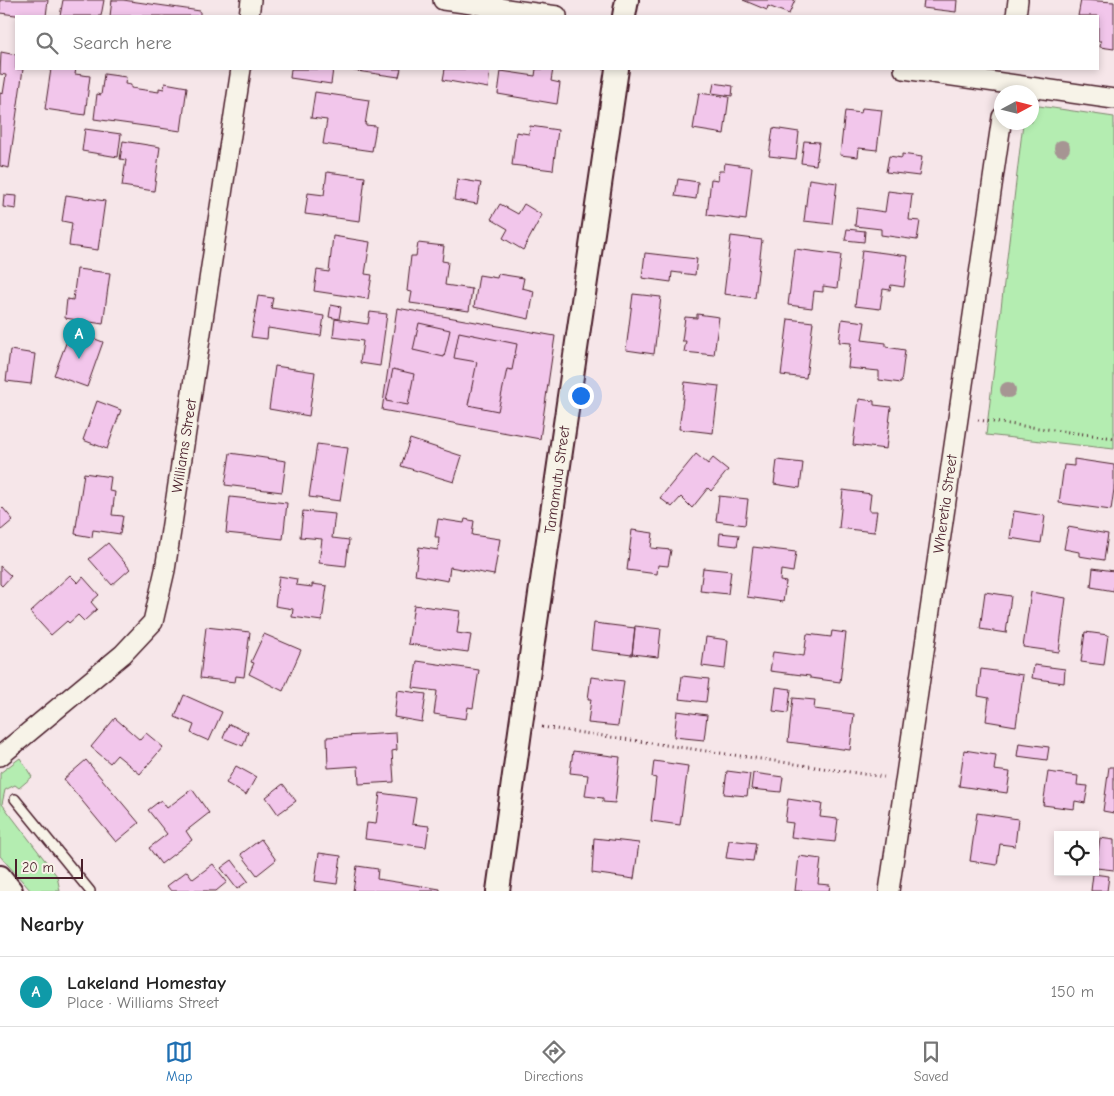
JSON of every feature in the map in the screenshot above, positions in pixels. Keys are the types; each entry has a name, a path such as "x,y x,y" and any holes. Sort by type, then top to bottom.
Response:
{"street":[{"path":"249,15 251,0"},
{"path":"443,0 550,15"},
{"path":"624,15 627,0"},
{"path":"1016,15 1018,0"},
{"name":"Williams Street","path":"0,756 123,654 153,622 165,570 241,70"},
{"name":"Tamamutu Street","path":"498,891 617,70"},
{"path":"912,70 1114,99"},
{"name":"Wheretia Street","path":"889,891 1000,130"},
{"path":"0,878 11,891"}],"lane":[{"path":"15,799 90,891"}],"path":[{"path":"958,417 1114,438"},
{"path":"521,724 905,780"}],"green space":[{"path":"1039,106 1114,117 1114,449 986,435 1022,130 1039,130"},
{"path":"20,758 32,777 19,788 15,785 5,790 2,804 57,876 60,891 31,891 0,856 0,773"}],"building":[{"path":"0,0 48,0 46,15 0,13"},
{"path":"63,0 104,0 101,15 60,15"},
{"path":"112,0 200,11 200,15 110,15"},
{"path":"743,0 795,0 789,14 768,6 767,10"},
{"path":"924,0 957,0 956,12 923,8"},
{"path":"1081,0 1114,2 1114,49 1100,47 1099,15 1078,15"},
{"path":"1,52 15,55 15,70 23,70 9,168 0,166 0,93 3,94 6,75 0,74"},
{"path":"51,70 76,70 75,74 90,76 85,115 45,109"},
{"path":"291,70 333,70 331,84 290,78"},
{"path":"349,70 401,70 399,77"},
{"path":"445,70 490,70 488,88 443,80"},
{"path":"536,70 553,70 551,81 560,83 557,104 498,94 501,71 535,76"},
{"path":"104,74 126,77 125,84 131,85 131,88 159,92 159,88 164,89 165,83 187,87 181,131 94,119 97,94 101,95"},
{"path":"714,83 733,86 732,96 712,93"},
{"path":"315,92 369,100 365,125 376,126 372,151 323,144 327,120 311,118"},
{"path":"699,93 729,97 724,134 693,129"},
{"path":"862,108 882,110 877,150 859,148 858,157 840,155 845,111 861,113"},
{"path":"530,126 558,130 553,170 512,165 516,132 529,134"},
{"path":"773,128 799,132 796,159 769,156"},
{"path":"85,129 121,134 118,157 82,151"},
{"path":"123,141 160,147 154,191 122,186 126,160 120,159"},
{"path":"804,141 819,142 816,165 801,163"},
{"path":"902,154 922,157 919,176 886,172 889,156 902,158"},
{"path":"725,163 752,167 746,220 707,215 711,179 718,180 719,171 724,171"},
{"path":"327,172 365,177 360,221 305,214 308,193 324,195"},
{"path":"457,179 481,183 477,204 454,200"},
{"path":"678,179 698,182 696,199 675,196"},
{"path":"809,179 837,183 832,224 804,221"},
{"path":"888,191 912,194 909,220 920,221 917,240 881,235 881,229 855,226 857,208 885,212"},
{"path":"4,195 17,196 16,209 3,207"},
{"path":"66,195 105,201 98,250 69,246 72,223 62,221"},
{"path":"500,204 518,214 524,204 542,215 523,250 503,238 508,229 491,219"},
{"path":"847,229 865,231 864,242 845,240"},
{"path":"333,236 370,242 365,274 372,275 368,299 314,291 317,270 329,272"},
{"path":"731,236 762,240 755,298 724,294"},
{"path":"418,243 444,246 442,261 448,262 445,285 472,289 469,311 410,303 412,292 407,291 411,256 416,256"},
{"path":"795,249 841,255 837,288 823,286 823,292 814,291 812,308 788,305"},
{"path":"862,250 908,256 904,287 891,285 890,290 883,289 880,309 855,306"},
{"path":"645,253 697,259 695,275 672,272 671,282 642,278"},
{"path":"77,269 110,273 103,324 65,318 67,299 73,300"},
{"path":"498,274 524,278 522,288 534,291 529,319 474,307 479,275 497,278"},
{"path":"633,294 661,297 654,354 626,350"},
{"path":"258,296 273,298 271,308 324,316 321,336 268,328 267,339 251,337"},
{"path":"331,305 341,307 339,319 329,317"},
{"path":"397,308 555,336 540,439 382,410"},
{"path":"370,312 387,314 380,366 360,363 363,341 333,337 335,319 368,324"},
{"path":"697,314 719,317 714,355 684,352 686,341 682,341 685,317 697,318"},
{"path":"788,319 813,322 806,378 781,375"},
{"path":"842,319 865,322 862,340 886,343 886,347 905,350 901,383 879,380 879,371 848,368 851,343 839,342"},
{"path":"419,323 450,330 444,357 413,350"},
{"path":"71,330 103,342 87,387 54,375"},
{"path":"459,332 517,344 512,370 507,369 498,411 468,405 477,362 454,358"},
{"path":"10,350 35,354 31,384 6,381"},
{"path":"275,366 315,372 309,416 269,409"},
{"path":"393,369 414,374 408,405 386,401"},
{"path":"685,382 719,386 713,433 679,429"},
{"path":"859,399 874,401 874,405 891,407 886,449 853,445"},
{"path":"97,401 121,410 107,449 83,440"},
{"path":"410,439 462,456 454,482 401,466"},
{"path":"317,444 348,448 340,501 309,497"},
{"path":"230,453 286,461 282,492 225,485"},
{"path":"696,454 708,464 713,458 728,470 711,491 708,488 692,508 681,497 672,507 660,498"},
{"path":"1074,459 1114,465 1114,489 1111,510 1059,503 1064,465 1074,466"},
{"path":"777,460 803,463 800,488 774,484"},
{"path":"84,473 111,477 109,491 115,492 112,515 123,516 120,534 93,530 92,537 75,534"},
{"path":"843,490 871,494 869,511 877,511 874,532 839,528"},
{"path":"719,496 748,499 745,525 716,521"},
{"path":"230,497 287,503 283,539 226,533"},
{"path":"3,508 13,520 0,531 0,511"},
{"path":"303,511 335,514 332,538 349,540 346,566 319,563 322,539 300,537"},
{"path":"1014,511 1045,516 1041,543 1010,538"},
{"path":"438,519 464,523 465,519 474,521 472,535 500,539 494,575 450,567 448,581 415,575 419,547 438,550 439,537 435,537"},
{"path":"1068,527 1108,534 1104,560 1079,556 1079,552 1064,549"},
{"path":"632,530 653,533 651,548 671,550 668,566 658,565 657,574 627,570"},
{"path":"720,533 739,535 737,546 719,544"},
{"path":"108,543 130,569 112,585 89,559"},
{"path":"753,547 796,552 793,572 781,570 780,581 786,582 783,602 747,597"},
{"path":"0,566 11,576 2,586 0,584"},
{"path":"703,568 731,571 728,594 700,591"},
{"path":"1093,568 1114,571 1114,591 1091,587"},
{"path":"70,575 78,583 83,577 99,595 91,602 97,609 84,621 78,615 69,623 67,621 51,635 30,612"},
{"path":"279,576 297,579 296,585 312,587 312,584 327,586 322,621 292,617 293,609 275,606"},
{"path":"985,592 1011,596 1006,633 980,629"},
{"path":"1031,592 1066,598 1059,652 1023,647"},
{"path":"414,605 460,611 457,633 471,635 468,652 408,644"},
{"path":"594,623 635,628 632,655 591,650"},
{"path":"635,626 661,629 658,657 632,654"},
{"path":"206,627 250,632 244,677 236,676 235,682 200,678"},
{"path":"832,631 846,633 840,682 770,671 773,652 804,656 807,634 831,637"},
{"path":"1085,632 1108,635 1104,665 1081,662"},
{"path":"264,634 301,650 283,691 249,674 254,663 251,662"},
{"path":"706,637 728,640 725,669 702,666"},
{"path":"417,661 479,670 473,708 468,707 466,719 434,714 437,691 413,688"},
{"path":"1034,665 1065,669 1064,683 1032,678"},
{"path":"981,669 1023,675 1016,726 986,721 989,698 978,696"},
{"path":"682,676 709,679 706,702 679,699"},
{"path":"591,677 624,681 618,726 588,723 591,699 588,699"},
{"path":"776,687 791,689 788,713 773,711"},
{"path":"397,690 426,694 422,722 394,717"},
{"path":"184,695 222,712 209,741 191,733 194,725 175,717"},
{"path":"793,698 815,700 814,709 854,714 850,750 788,742"},
{"path":"677,711 707,715 704,740 674,737"},
{"path":"115,718 140,740 146,733 163,747 140,774 117,755 110,763 91,747"},
{"path":"229,724 248,732 243,746 223,738"},
{"path":"396,733 397,750 392,751 394,782 359,784 358,766 328,768 327,737"},
{"path":"1019,743 1049,747 1047,760 1017,756"},
{"path":"964,750 996,755 994,770 1010,772 1007,793 959,786"},
{"path":"573,751 620,757 615,803 603,802 603,798 585,796 588,775 570,773"},
{"path":"86,760 139,823 116,842 64,779"},
{"path":"654,761 688,766 680,825 651,821 656,778 652,777"},
{"path":"236,766 256,777 246,795 226,783"},
{"path":"1109,767 1114,767 1114,813 1103,811"},
{"path":"727,771 750,774 747,796 724,794"},
{"path":"1048,772 1078,776 1077,785 1088,786 1085,803 1075,801 1074,809 1043,805"},
{"path":"753,773 783,777 781,792 751,789"},
{"path":"283,784 296,801 278,814 266,797"},
{"path":"192,789 209,813 186,831 192,840 161,864 149,848 167,834 148,810 161,800 167,808"},
{"path":"380,793 416,798 412,824 429,826 426,847 365,839 367,823 376,824"},
{"path":"788,799 822,804 820,817 838,819 835,842 791,837 793,823 785,822"},
{"path":"977,813 1018,819 1015,846 1000,844 997,865 970,861"},
{"path":"594,838 639,843 634,879 592,873"},
{"path":"1100,838 1114,840 1114,870 1099,868"},
{"path":"261,839 276,860 257,875 241,854"},
{"path":"729,840 756,843 753,861 726,858"},
{"path":"319,853 341,856 337,884 315,881"},
{"path":"799,856 821,859 818,884 830,885 829,891 795,891"},
{"path":"232,860 248,881 237,889 221,868"},
{"path":"213,864 227,882 216,891 171,891 167,886 187,871 193,879"},
{"path":"357,866 378,869 377,879 440,889 440,891 353,891"},
{"path":"1093,876 1109,876 1107,891 1091,891"}],"place":[{"name":"Lakeland Homestay","path":"79,359"}]}
